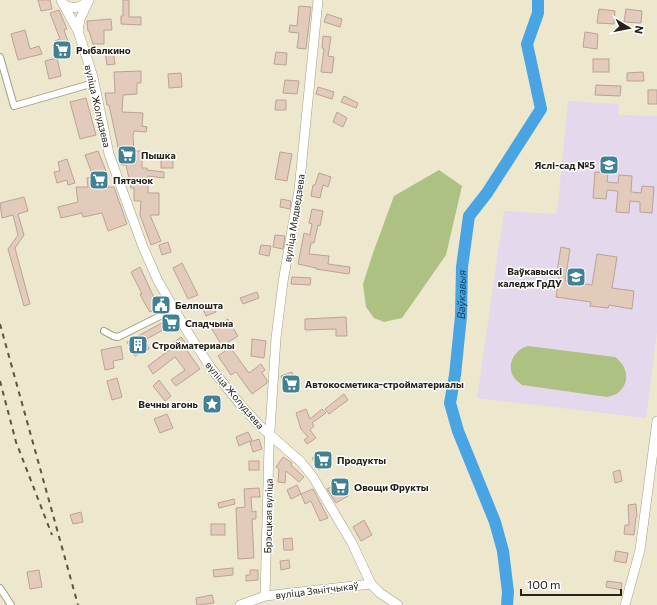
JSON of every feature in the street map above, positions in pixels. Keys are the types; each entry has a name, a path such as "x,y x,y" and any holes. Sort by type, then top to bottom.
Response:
{"street":[{"path":"62,2 71,8 76,8 83,5 88,0"},
{"path":"78,31 80,19 88,0"},
{"name":"вуліца Мядведзева","path":"269,435 276,338 283,282 300,183 318,0"},
{"name":"вуліца Жолудзева","path":"62,2 78,31 94,83 109,154 143,247 158,281 211,368 240,404 269,435 301,462 313,477 352,543 371,584 380,593 398,605"},
{"path":"0,57 14,106 94,83"},
{"path":"104,332 118,337 174,309"},
{"path":"625,605 641,543 657,421"},
{"name":"Брэсцкая вуліца","path":"265,596 269,435"},
{"name":"вуліца Зянітчыкаў","path":"245,604 265,596 371,584"},
{"path":"0,588 10,605"}],"shaded area":[{"name":"Ваўкавыскі каледж ГрДУ","path":"568,101 619,104 618,115 657,116 657,332 646,418 477,398 504,211 557,214"}],"green space":[{"path":"439,170 462,186 446,255 402,318 384,322 374,318 366,307 363,284 394,196"},
{"path":"528,346 615,357 625,369 626,378 623,388 618,393 607,397 522,385 514,377 511,371 511,366 513,357 516,353"}],"building":[{"path":"38,0 50,0 52,9 41,11"},
{"path":"123,0 129,0 129,17 141,17 141,25 121,24 121,16 123,16"},
{"path":"299,6 311,7 306,49 297,48 299,33 289,32 290,25 297,26"},
{"path":"599,9 615,11 614,24 597,23"},
{"path":"626,9 642,11 641,23 624,22"},
{"path":"59,10 67,29 64,30 70,47 59,51 55,41 60,39 50,13"},
{"path":"327,14 342,19 340,27 324,22"},
{"path":"111,19 112,30 104,30 104,44 93,44 88,31 87,21"},
{"path":"25,30 30,49 39,46 42,54 18,60 11,34"},
{"path":"585,32 598,34 597,49 583,47"},
{"path":"323,36 331,37 328,56 334,57 332,73 321,72 324,49 322,48"},
{"path":"113,50 115,64 107,65 105,51"},
{"path":"276,52 287,53 286,65 274,64"},
{"path":"57,58 61,76 49,79 45,61"},
{"path":"593,59 609,59 609,72 593,72"},
{"path":"141,71 141,83 137,83 137,94 123,95 122,112 143,113 142,126 147,127 146,132 134,131 134,151 142,151 142,168 164,172 164,178 148,176 148,193 159,193 159,215 150,215 161,241 151,245 140,215 141,201 134,201 134,188 131,188 126,165 122,165 105,93 115,93 114,72"},
{"path":"643,72 644,81 627,81 627,73"},
{"path":"181,73 182,87 169,88 168,74"},
{"path":"285,80 299,81 297,94 283,93"},
{"path":"596,85 621,86 620,96 595,95"},
{"path":"318,87 334,92 332,99 316,94"},
{"path":"648,90 657,90 657,104 648,104"},
{"path":"344,96 358,103 356,108 341,102"},
{"path":"86,98 96,135 80,139 70,102"},
{"path":"276,100 286,100 286,110 275,110"},
{"path":"337,112 347,118 343,127 333,122"},
{"path":"98,151 106,171 102,173 105,187 114,187 127,224 108,231 102,213 83,217 82,213 61,218 58,207 78,202 76,187 88,187 87,178 93,176 85,155"},
{"path":"280,152 292,154 287,181 275,179"},
{"path":"161,153 173,153 173,168 161,168"},
{"path":"67,159 75,183 68,185 67,180 57,183 54,172 60,171 58,162"},
{"path":"595,172 608,173 607,182 618,183 619,175 632,176 631,192 641,193 642,186 654,187 652,213 640,212 640,202 630,201 629,213 616,212 618,191 607,190 606,199 593,198"},
{"path":"319,173 331,177 328,187 323,185 320,198 311,196 313,185 315,185"},
{"path":"24,197 28,211 18,214 24,235 15,248 30,304 24,306 8,249 18,235 13,215 2,218 0,203"},
{"path":"281,199 291,201 290,209 280,207"},
{"path":"312,209 323,211 320,226 318,225 314,243 311,243 309,254 329,256 328,264 350,267 349,274 316,269 298,264 304,233 310,235 312,224 309,223"},
{"path":"275,235 285,236 283,249 273,247"},
{"path":"168,242 171,252 162,255 159,245"},
{"path":"261,245 271,246 269,256 259,254"},
{"path":"561,247 570,249 565,281 592,285 597,254 617,257 612,288 634,291 632,309 609,305 608,308 590,306 591,302 556,297 560,271 557,271"},
{"path":"182,263 198,295 188,299 173,268"},
{"path":"140,267 156,302 161,299 166,308 159,312 157,308 150,312 140,294 142,294 131,272"},
{"path":"292,277 311,278 310,285 291,284"},
{"path":"257,292 259,298 243,304 240,298"},
{"path":"214,305 216,312 206,316 203,309"},
{"path":"346,317 347,336 336,336 336,329 305,330 305,319"},
{"path":"169,319 172,325 145,340 149,349 135,356 127,342"},
{"path":"228,319 238,336 227,343 249,373 261,364 265,370 262,373 267,380 267,383 252,394 236,372 231,375 218,356 225,351 212,329"},
{"path":"181,337 189,347 186,349 200,369 176,386 171,380 185,370 175,357 153,374 148,366 175,346 173,343"},
{"path":"252,339 266,341 264,358 251,356"},
{"path":"121,346 123,359 113,361 114,368 105,370 101,350"},
{"path":"292,372 298,389 287,392 281,376"},
{"path":"117,378 122,397 112,400 107,381"},
{"path":"159,380 171,396 165,401 153,386"},
{"path":"344,394 348,400 329,414 325,409"},
{"path":"306,409 310,419 322,409 326,413 312,423 314,426 310,430 316,438 307,444 304,440 308,437 301,429 296,413"},
{"path":"167,414 173,428 160,433 154,419"},
{"path":"248,432 252,440 239,446 236,437"},
{"path":"259,439 262,449 253,452 250,442"},
{"path":"324,451 331,463 319,470 312,458"},
{"path":"283,457 292,463 291,465 304,477 299,482 286,471 285,483 278,482 279,469 276,467"},
{"path":"249,461 259,461 259,470 249,470"},
{"path":"620,470 622,481 615,483 613,472"},
{"path":"340,482 348,496 336,503 327,489"},
{"path":"297,485 301,494 291,499 287,490"},
{"path":"259,488 260,497 251,497 252,512 256,511 256,519 252,519 254,558 238,559 236,508 245,507 244,489"},
{"path":"313,489 328,518 320,521 311,501 305,504 301,494"},
{"path":"234,499 235,504 219,508 218,503"},
{"path":"636,504 637,517 634,535 624,534 625,525 629,525 628,505"},
{"path":"81,512 83,522 73,524 70,515"},
{"path":"364,520 372,535 361,541 353,527"},
{"path":"211,524 225,524 225,535 211,535"},
{"path":"292,538 293,550 284,550 283,539"},
{"path":"616,551 628,553 626,563 614,561"},
{"path":"289,560 290,568 281,570 280,561"},
{"path":"233,568 233,575 214,577 213,570"},
{"path":"39,570 42,587 30,589 27,572"},
{"path":"250,570 258,570 258,580 246,581 246,575 250,575"},
{"path":"607,581 622,583 621,590 606,587"},
{"path":"212,595 214,603 197,605 196,598"}],"waterway":[{"name":"Ваўкавыя","path":"507,605 508,592 503,551 495,522 458,431 450,403 455,375 461,316 462,267 469,216 487,193 541,109 527,44 538,13 538,0"}],"railway":[{"path":"0,324 78,605"},
{"path":"0,381 16,442 52,535"}],"place":[{"name":"Рыбалкино","path":"62,50"},
{"name":"Пышка","path":"127,155"},
{"name":"Яслі-сад №5","path":"609,165"},
{"name":"Пятачок","path":"99,180"},
{"name":"Ваўкавыскі каледж ГрДУ","path":"576,277"},
{"name":"Белпошта","path":"161,305"},
{"name":"Спадчына","path":"171,323"},
{"name":"Стройматериалы","path":"138,345"},
{"name":"Автокосметика-стройматериалы","path":"291,384"},
{"name":"Вечны агонь","path":"212,404"},
{"name":"Продукты","path":"323,460"},
{"name":"Овощи Фрукты","path":"340,487"}]}
